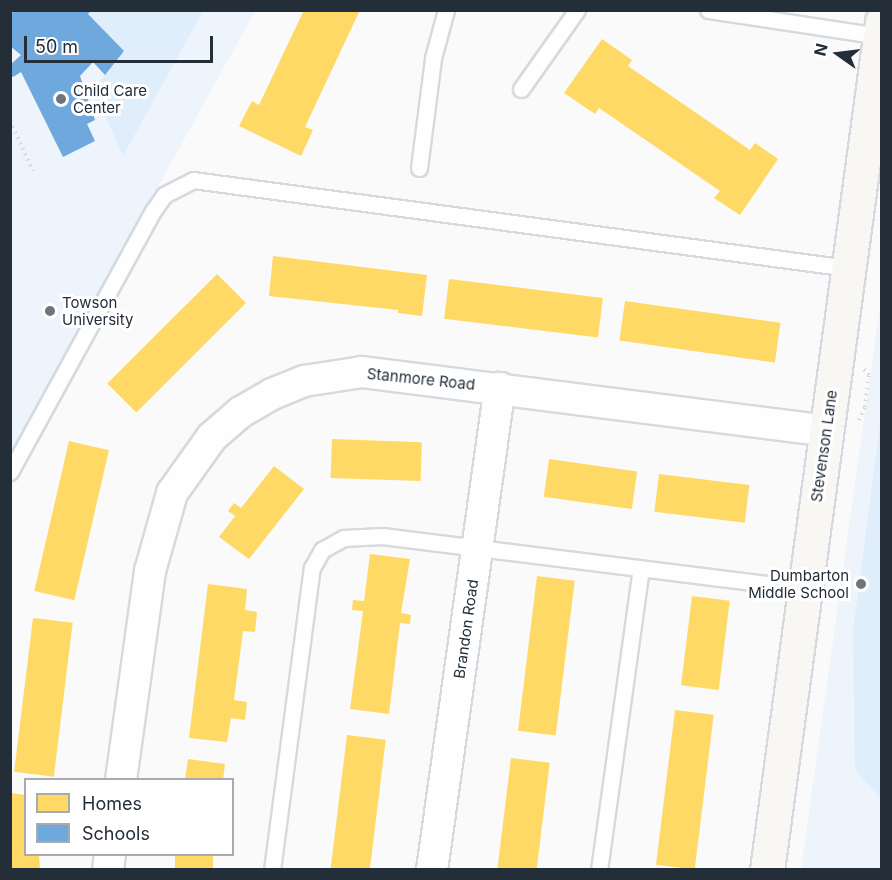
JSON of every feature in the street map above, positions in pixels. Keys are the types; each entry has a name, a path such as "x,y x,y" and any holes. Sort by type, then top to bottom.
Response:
{"street":[{"name":"Stevenson Lane","path":"767,870 848,268 874,132 881,29"},
{"name":"Stanmore Road","path":"121,778 159,529 172,493 212,437 241,412 272,394 333,375 399,375 826,431"},
{"name":"Brandon Road","path":"432,870 500,388"}],"lane":[{"path":"419,168 433,58 446,10"},
{"path":"521,89 577,10"},
{"path":"708,10 881,29"},
{"path":"10,472 153,211 164,195 193,180 848,268"},
{"path":"272,870 312,568 322,550 344,538 363,536 478,548 805,589"},
{"path":"599,870 641,569"}],"path":[{"path":"10,121 33,171"}],"shaded area":[{"path":"91,10 203,11 123,156 93,89 124,51 88,14"},
{"name":"Towson University","path":"11,11 255,11 11,453"},
{"name":"Dumbarton Middle School","path":"881,298 881,869 801,869"},
{"path":"881,417 882,799 855,770 853,631"}],"building: Homes":[{"path":"304,10 360,10 305,127 313,130 301,156 239,126 252,101 259,105"},
{"path":"602,39 632,60 628,66 750,150 755,143 778,159 740,215 714,198 720,191 599,108 595,114 564,93"},
{"path":"273,256 427,275 422,316 398,313 398,310 269,296"},
{"path":"217,274 246,303 136,413 107,384"},
{"path":"449,279 603,298 598,338 444,319"},
{"path":"625,301 780,323 775,362 619,341"},
{"path":"332,439 422,442 421,481 331,478"},
{"path":"69,441 109,450 74,600 34,591"},
{"path":"549,459 637,471 632,509 544,497"},
{"path":"274,466 304,489 249,559 219,537 235,516 228,511 234,503 241,508"},
{"path":"659,474 749,485 745,523 654,512"},
{"path":"370,554 410,559 401,613 411,615 410,624 400,623 389,714 350,709 363,611 352,610 353,600 364,601"},
{"path":"537,576 575,581 556,735 518,731"},
{"path":"208,584 247,589 245,610 257,612 255,632 243,631 234,700 247,702 245,720 231,718 227,742 189,738"},
{"path":"692,596 730,601 719,690 681,685"},
{"path":"33,618 73,623 54,777 14,772"},
{"path":"675,710 714,715 695,870 656,865"},
{"path":"347,735 386,740 370,870 330,870"},
{"path":"511,758 550,763 537,870 497,870"},
{"path":"188,759 225,764 223,778 185,778"},
{"path":"10,793 24,795 24,856 39,856 40,870 10,870"},
{"path":"175,856 213,856 213,870 175,870"}],"building: Schools":[{"name":"Child Care Center","path":"15,10 91,10 88,14 124,51 105,75 93,62 80,76 95,120 87,124 95,141 63,157 21,72 13,77 10,74 10,65 21,55 10,46 10,15"}],"place":[{"name":"Child Care Center","path":"61,99"},
{"name":"Towson University","path":"50,311"},
{"name":"Dumbarton Middle School","path":"861,584"}]}
